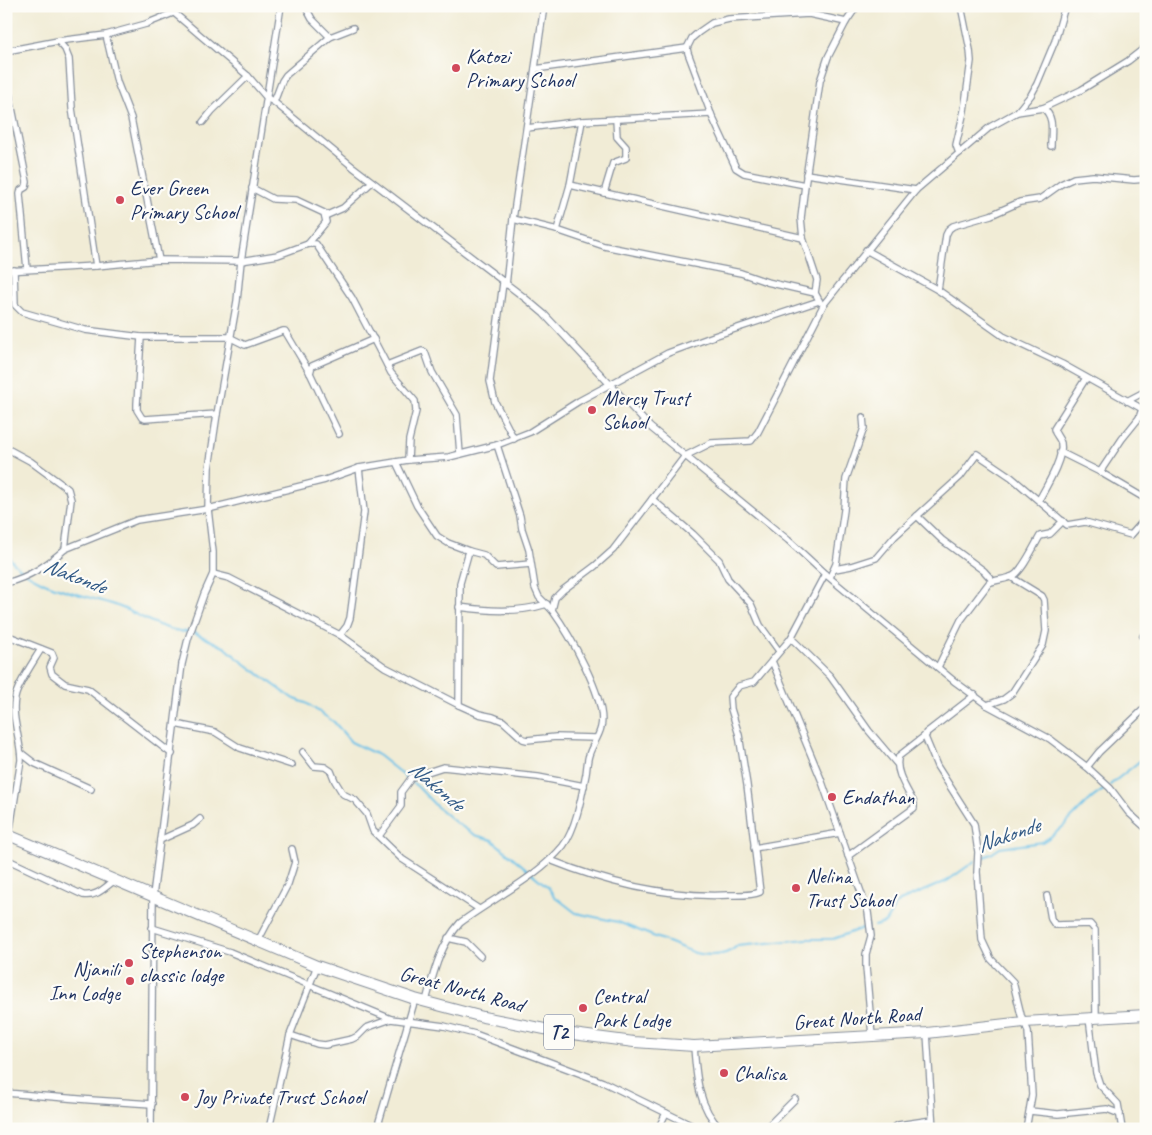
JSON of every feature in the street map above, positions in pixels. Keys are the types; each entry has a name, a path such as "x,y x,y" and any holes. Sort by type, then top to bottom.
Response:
{"highway":[{"name":"Great North Road","path":"8,834 317,966 426,1002 483,1017 565,1033 634,1042 694,1046 927,1033 1024,1022 1146,1015"}],"street":[{"path":"166,6 248,76 267,98 372,182 544,314 650,427 788,540 954,681 975,695 987,706 1050,739 1086,767 1110,788 1129,813 1146,828"},
{"path":"305,6 312,19 330,37"},
{"path":"514,439 495,402 490,381 544,6"},
{"path":"821,303 815,293 817,280 803,238 801,218 806,174 820,81 828,57 846,22 857,6"},
{"path":"959,153 956,146 964,111 971,61 960,6"},
{"path":"1017,112 1031,95 1037,84 1055,41 1065,6"},
{"path":"152,1129 153,896 182,664 188,639 213,574 213,552 208,509 209,468 216,414 237,301 252,188 282,7"},
{"path":"6,51 58,41 106,35 146,24 173,13"},
{"path":"805,185 740,172 732,161 719,128 711,114 687,48 692,38 712,23 729,19 809,14 846,22"},
{"path":"274,102 286,75 330,37 353,28"},
{"path":"106,35 116,77 132,118 159,260"},
{"path":"58,41 65,49 69,59 71,102 96,266"},
{"path":"552,610 555,598 563,590 613,550 685,456 711,443 742,442 754,438 821,303 916,190 990,127 1017,112 1043,108 1088,86 1128,61 1146,47"},
{"path":"535,69 687,48"},
{"path":"203,122 248,76"},
{"path":"6,78 27,182 26,187 21,190 20,194 27,269"},
{"path":"1043,108 1049,113 1051,118 1051,146"},
{"path":"527,128 582,121 711,114"},
{"path":"604,193 613,163 626,158 626,147 617,137 616,119"},
{"path":"557,230 570,185 582,121"},
{"path":"806,174 916,190"},
{"path":"938,290 946,235 949,228 990,216 1020,202 1040,198 1074,178 1093,176 1134,180 1146,179"},
{"path":"325,216 343,208 372,182"},
{"path":"570,185 803,238"},
{"path":"252,188 276,200 290,199 324,213 326,222 308,244"},
{"path":"513,219 557,230 604,246 741,273 767,282 815,293"},
{"path":"6,271 159,260 241,261 278,255 308,244 316,244 340,278 387,365 396,379 414,398 416,411 408,445 408,460"},
{"path":"866,250 938,290 1003,336 1062,364 1144,410 1100,472"},
{"path":"14,270 15,305 22,312 85,330 141,337 229,337 244,346 285,331 310,373 339,434"},
{"path":"6,583 34,573 65,549 137,520 208,509 325,480 359,468 408,460 449,457 497,445 530,432 610,384 676,350 714,336 821,303"},
{"path":"141,337 137,404 142,418 216,414"},
{"path":"310,373 312,366 374,339"},
{"path":"387,365 424,352 432,372 457,416 460,454"},
{"path":"1039,500 1057,467 1061,443 1054,429 1086,378"},
{"path":"1126,400 1146,391"},
{"path":"835,569 844,510 846,480 864,428 863,417"},
{"path":"426,1002 442,947 460,923 550,860 564,844 575,821 589,756 601,728 602,718 593,686 578,650 552,610 536,593 520,516 497,445"},
{"path":"6,448 30,461 68,488 71,500 65,549"},
{"path":"1060,452 1100,472 1146,499"},
{"path":"550,860 582,873 633,888 702,896 760,892 747,785 739,735 730,700 731,694 739,686 754,682 791,638 827,575 835,569 876,558 960,477 977,454 1011,476 1067,525 1085,522 1131,535 1146,518"},
{"path":"396,462 416,506 437,536 469,552 484,554 498,568 531,564"},
{"path":"340,635 350,618 364,512 359,468"},
{"path":"652,498 719,560 728,579 751,604 760,625 780,651"},
{"path":"918,516 942,540 984,571 993,581"},
{"path":"938,666 961,620 989,584 1018,573 1041,536 1050,534 1063,521"},
{"path":"459,705 460,583 469,552"},
{"path":"213,574 229,578 340,635 385,667 459,705 478,714 503,721 524,740 596,738"},
{"path":"987,706 1004,699 1016,688 1044,645 1046,631 1043,598 1011,577"},
{"path":"459,607 486,610 531,609 546,604"},
{"path":"6,635 53,655 50,667 52,674 65,684 88,689 172,754"},
{"path":"791,638 830,676 869,731 897,764 914,803 914,808 848,856"},
{"path":"8,834 21,753 15,718 15,695 41,649"},
{"path":"772,661 821,779 868,912 871,936 866,959 872,1036"},
{"path":"897,764 899,756 975,695"},
{"path":"1086,767 1099,752 1146,708"},
{"path":"175,724 215,732 240,748 292,765"},
{"path":"926,735 926,740 937,766 974,824 978,852 977,872 982,940 991,958 1013,982 1028,1032 1032,1086 1026,1129"},
{"path":"303,752 314,766 325,767 331,771 334,781 343,794 356,800 367,814 372,829 402,859 479,909"},
{"path":"21,753 34,763 91,789"},
{"path":"379,836 401,806 401,792 412,777 442,767 538,777 584,786"},
{"path":"160,840 193,825 200,818"},
{"path":"754,848 840,834"},
{"path":"258,941 288,884 295,862 292,849"},
{"path":"6,859 83,895 91,896 97,894 115,880"},
{"path":"1047,896 1051,919 1055,925 1090,924 1095,930 1092,1018 1098,1079 1100,1085 1118,1104 1122,1129"},
{"path":"152,928 230,952 391,1019 444,1026 475,1034 603,1082 699,1129"},
{"path":"448,938 467,942 480,956"},
{"path":"269,1129 290,1035 317,966"},
{"path":"378,1129 415,999"},
{"path":"290,1035 325,1045 355,1038 366,1028 391,1019"},
{"path":"927,1033 933,1129"},
{"path":"694,1046 701,1097 705,1109 721,1129"},
{"path":"6,1093 152,1104"},
{"path":"764,1129 796,1099"},
{"path":"1030,1111 1058,1114 1105,1109 1120,1114"},
{"path":"658,1129 666,1113"},
{"path":"892,1129 898,1125 932,1120"}],"waterway":[{"name":"Nakonde","path":"6,554 17,566 44,582 120,607 161,626 188,632"},
{"name":"Nakonde","path":"193,632 226,648 292,698 306,703 334,722 351,742 378,755 418,787 455,822 475,835 492,840 548,887 554,896 576,913 618,922 695,953 706,955 723,954 737,946 807,939 833,939 868,926"},
{"name":"Nakonde","path":"1110,785 1146,756"},
{"name":"Nakonde","path":"980,859 1000,848 1042,842 1055,833 1092,798 1106,788"},
{"name":"Nakonde","path":"874,926 885,923 900,901 947,881 975,861"}],"place":[{"name":"Katozi Primary School","path":"456,68"},
{"name":"Ever Green Primary School","path":"120,200"},
{"name":"Mercy Trust School","path":"592,410"},
{"name":"Endathan","path":"832,797"},
{"name":"Nelina Trust School","path":"796,888"},
{"name":"Stephenson classic lodge","path":"129,963"},
{"name":"Njanili Inn Lodge","path":"130,981"},
{"name":"Central Park Lodge","path":"583,1008"},
{"name":"Chalisa","path":"724,1073"},
{"name":"Joy Private Trust School","path":"185,1097"}]}
